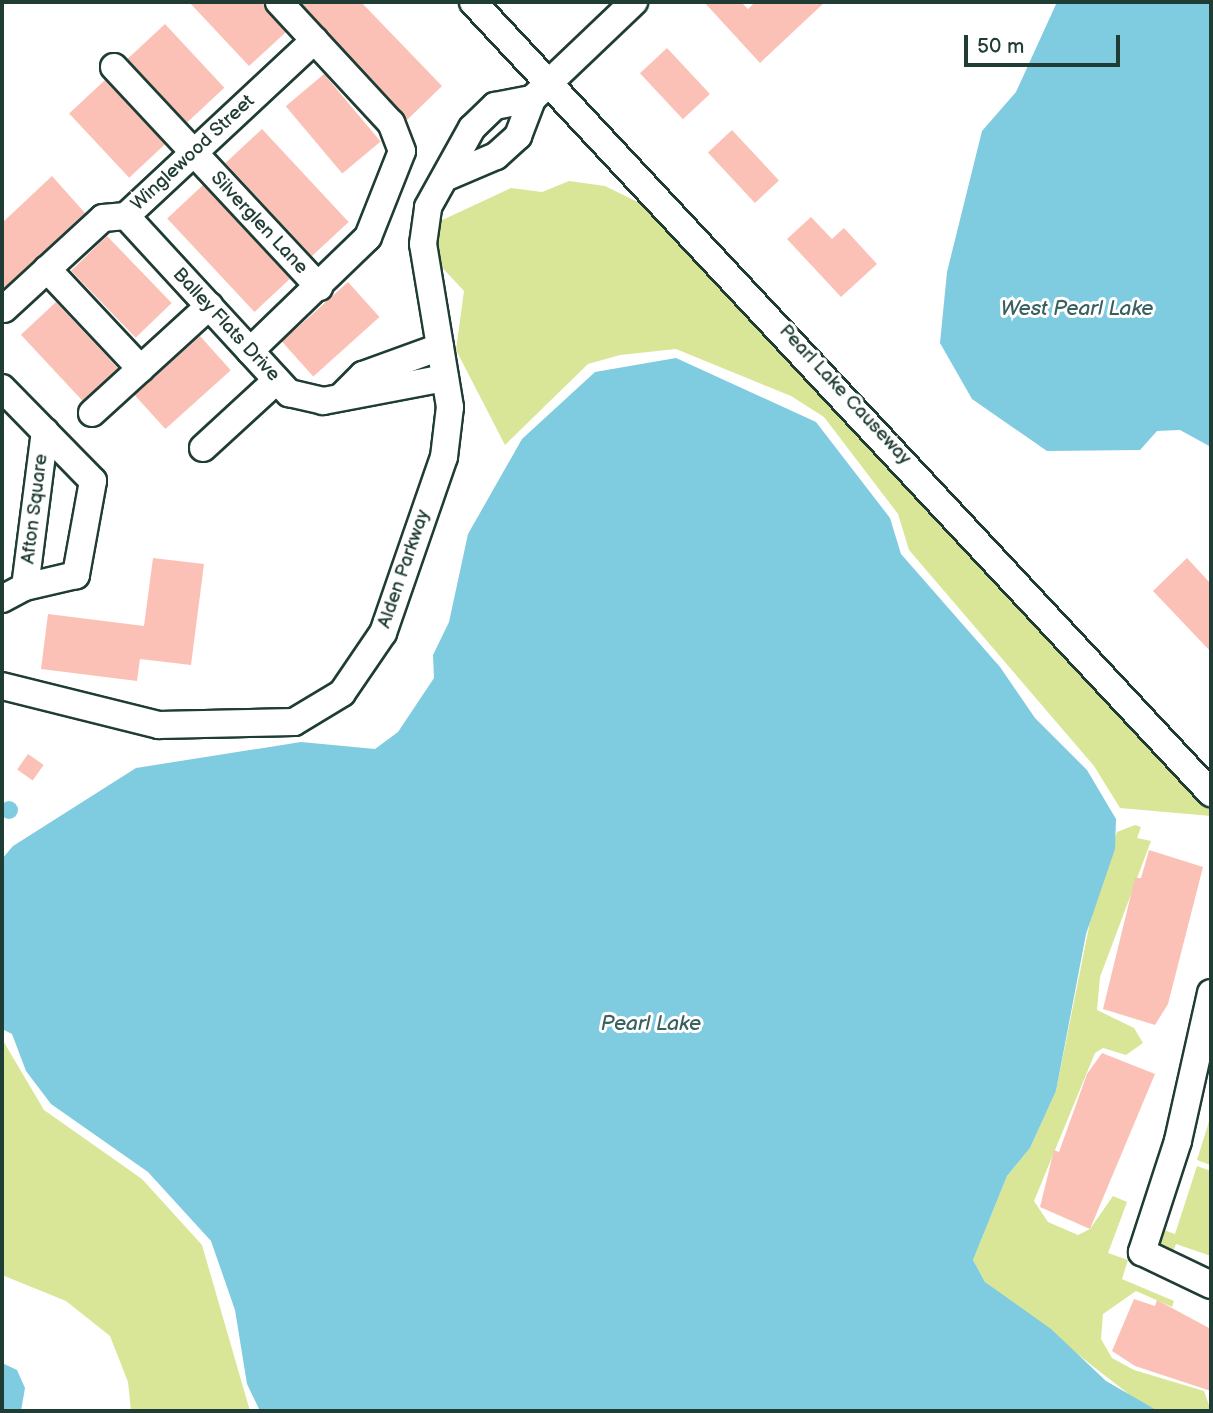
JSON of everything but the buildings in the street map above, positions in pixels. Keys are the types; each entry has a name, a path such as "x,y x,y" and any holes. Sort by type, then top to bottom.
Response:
{"street":[{"path":"250,351 368,237 402,151 391,123 279,2"},
{"name":"Pearl Lake Causeway","path":"473,2 540,91 1211,793"},
{"path":"449,176 496,156 518,136 540,91 634,2"},
{"name":"Winglewood Street","path":"4,309 103,218 126,216 314,40"},
{"name":"Silverglen Lane","path":"114,67 319,287"},
{"name":"Alden Parkway","path":"2,686 159,725 294,723 342,693 383,633 444,457 450,407 423,244 428,207 449,176 472,128 495,106 540,91"},
{"name":"Balley Flats Drive","path":"126,216 277,380 303,400 374,395 445,377"},
{"path":"47,269 141,369"},
{"path":"92,413 209,306"},
{"path":"342,396 363,374 440,347"},
{"path":"203,448 277,380"},
{"name":"Afton Square","path":"2,388 45,431 93,481 76,575 13,593 45,431"},
{"path":"1211,993 1181,1130 1142,1252 1211,1284"}],"green space":[{"path":"569,181 605,186 658,212 1211,808 1211,816 1120,808 1094,766 909,550 898,514 824,417 791,396 676,349 620,355 588,364 505,445 456,350 464,291 437,262 438,222 511,188 542,192"},
{"path":"1135,825 1141,827 1137,838 1151,841 1100,977 1097,1010 1134,1028 1143,1043 1126,1055 1103,1048 1095,1053 1034,1201 1048,1222 1078,1235 1090,1229 1113,1196 1127,1202 1108,1253 1128,1260 1122,1279 1174,1301 1172,1307 1136,1291 1103,1314 1101,1339 1112,1358 1134,1370 1204,1391 1211,1411 1158,1411 1135,1399 985,1282 973,1260 1007,1176 1030,1148 1056,1091 1095,897 1117,832"},
{"path":"2,1039 44,1110 142,1179 202,1245 250,1411 131,1411 128,1382 110,1336 66,1301 2,1275"},
{"path":"1211,1115 1211,1165 1210,1165 1197,1160"},
{"path":"1197,1166 1211,1171 1211,1256 1176,1244 1171,1257 1159,1246 1158,1228 1175,1234"}],"water":[{"name":"West Pearl Lake","path":"1057,2 1211,2 1211,447 1180,430 1157,431 1140,450 1047,451 972,399 940,343 947,272 982,131 1016,92"},
{"name":"Pearl Lake","path":"676,358 816,422 890,518 901,554 1000,667 1035,718 1087,770 1116,819 1115,849 1086,934 1056,1091 1030,1148 1007,1176 973,1260 985,1282 1051,1329 1106,1381 1158,1411 260,1411 247,1384 235,1310 211,1241 148,1172 51,1104 26,1071 12,1034 2,1029 2,859 13,846 136,768 301,742 375,749 398,732 434,678 433,655 449,622 468,534 522,439 595,372"},
{"path":"5,801 13,801 18,810 16,817 5,819 0,814 0,806"},
{"path":"2,1363 17,1370 25,1388 21,1411 2,1411"}]}
